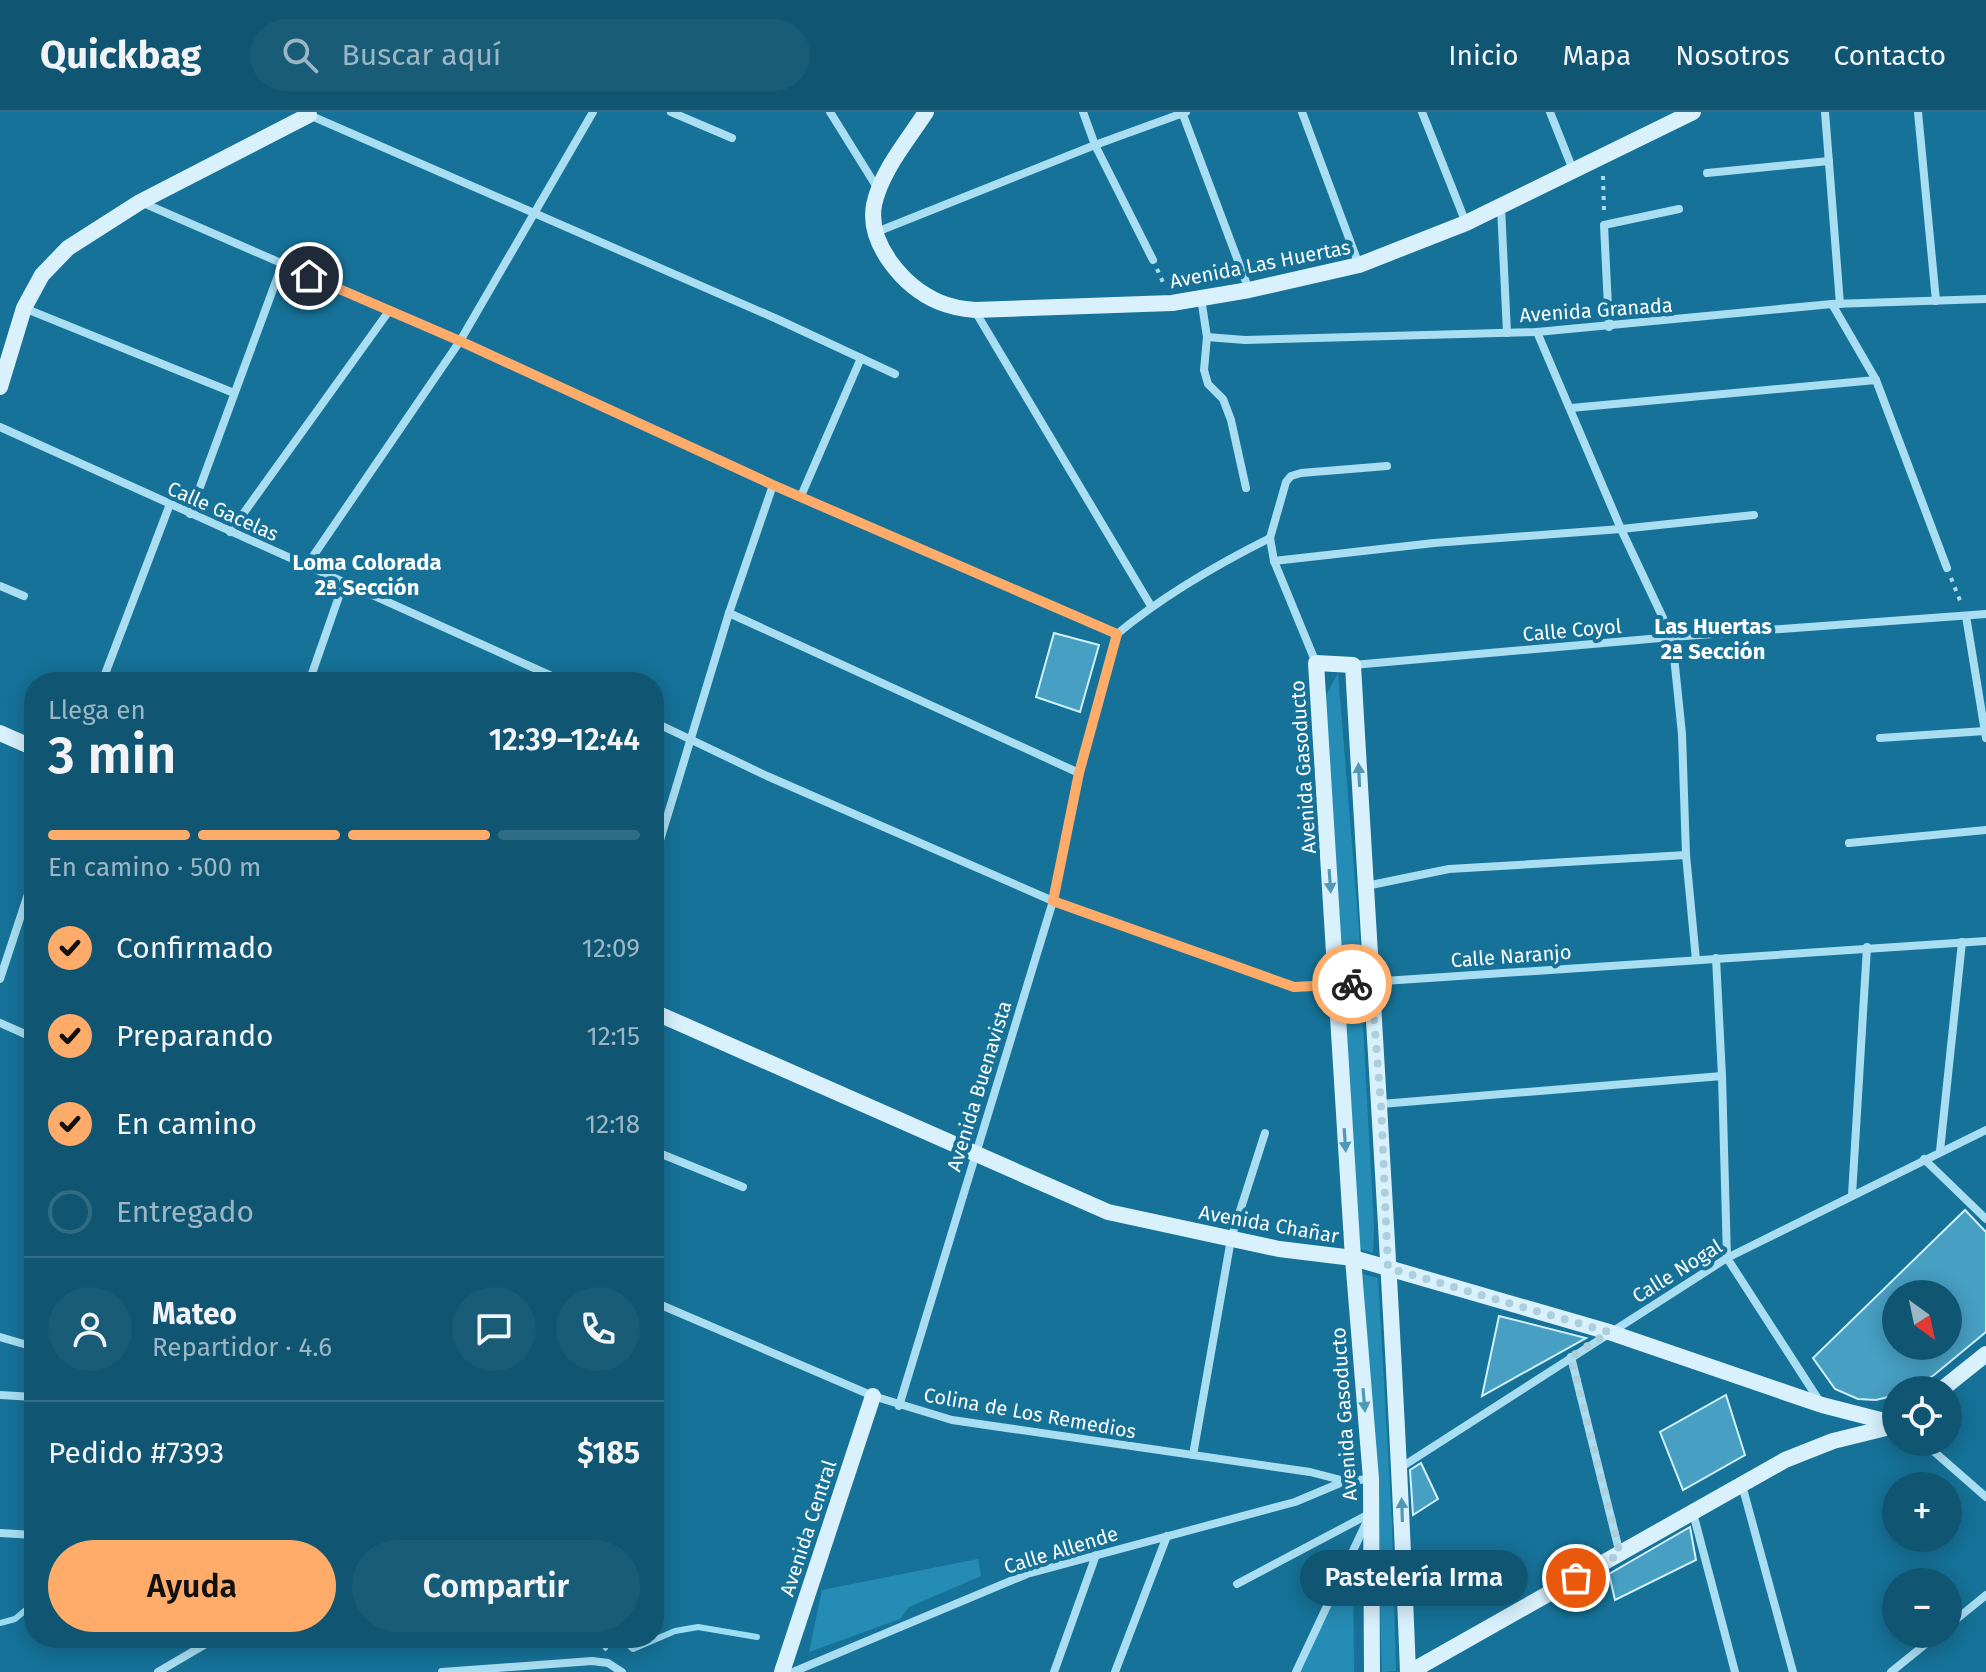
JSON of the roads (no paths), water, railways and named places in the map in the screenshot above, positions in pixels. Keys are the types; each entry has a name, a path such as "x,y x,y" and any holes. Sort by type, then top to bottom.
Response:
{"street":[{"path":"307,565 460,341 593,112"},
{"path":"671,112 732,138"},
{"path":"830,112 879,189"},
{"path":"926,112 879,189 874,207 874,233 1184,112 1249,290"},
{"path":"1083,112 1095,145 1153,260"},
{"path":"1302,112 1359,265"},
{"path":"1422,112 1466,223"},
{"path":"1550,112 1573,170"},
{"path":"1825,112 1836,304 1876,380 1947,568"},
{"path":"1918,112 1936,301"},
{"path":"0,387 24,308 42,275 68,248 140,202 306,114 895,374"},
{"name":"Avenida Las Huertas","path":"874,233 889,260 916,289 952,307 975,310 1172,303 1249,290 1359,265 1466,223 1682,114"},
{"path":"1707,173 1829,161"},
{"path":"140,202 460,341 773,485 1117,634 1151,606 1237,554 1270,538"},
{"path":"1501,206 1507,333"},
{"path":"1609,327 1604,225 1679,209"},
{"path":"190,514 282,265"},
{"path":"1201,298 1207,337 1204,370 1208,384 1223,399 1231,420 1246,488"},
{"name":"Avenida Granada","path":"1207,337 1245,340 1537,332 1836,304 1986,299"},
{"path":"24,308 234,393"},
{"path":"975,310 1151,606"},
{"path":"230,532 389,311"},
{"path":"1537,332 1621,529 1672,637 1682,734 1686,855 1696,960"},
{"path":"801,496 861,358"},
{"path":"1571,408 1876,380"},
{"name":"Calle Gacelas","path":"0,427 543,672"},
{"path":"1316,663 1274,561 1270,538 1286,482 1291,476 1387,466"},
{"path":"664,827 729,613 773,485"},
{"path":"106,672 170,504"},
{"path":"1274,561 1434,543 1754,515"},
{"path":"312,672 344,582"},
{"path":"0,586 24,596"},
{"path":"729,613 1079,773"},
{"name":"Calle Coyol","path":"1353,665 1986,614"},
{"path":"1880,738 1985,734 1966,616"},
{"name":"Avenida Buenavista","path":"899,1406 1053,901 1079,773 1117,634"},
{"name":"Avenida Gasoducto","path":"1353,665 1316,663 1353,1258 1371,1479 1372,1672"},
{"path":"1353,665 1381,1104 1409,1672 1785,1460 1833,1441 1882,1429"},
{"path":"664,727 1053,901"},
{"path":"0,733 24,744"},
{"path":"1849,843 1986,830"},
{"path":"1366,886 1449,869 1686,855"},
{"name":"Calle Naranjo","path":"1053,901 1294,987 1986,941"},
{"path":"0,979 24,906"},
{"path":"1940,1151 1962,942"},
{"path":"1852,1195 1867,947"},
{"path":"1716,958 1727,1258 1822,1405"},
{"name":"Avenida Chañar","path":"664,1016 1108,1212 1279,1249 1353,1258 1609,1332 1822,1405 1882,1421"},
{"path":"0,1023 24,1034"},
{"path":"1381,1104 1722,1076"},
{"name":"Calle Nogal","path":"1400,1468 1727,1258 1986,1130"},
{"path":"1193,1455 1231,1239 1265,1133"},
{"path":"664,1155 743,1187"},
{"path":"1924,1159 1986,1219"},
{"name":"Colina de Los Remedios","path":"664,1306 873,1396 952,1420 1310,1472 1345,1481 1371,1479"},
{"path":"0,1337 24,1344"},
{"path":"1958,1376 1986,1354"},
{"path":"1571,1357 1620,1554"},
{"path":"0,1395 24,1396"},
{"name":"Avenida Central","path":"782,1672 873,1396"},
{"path":"1939,1456 1986,1497"},
{"name":"Calle Allende","path":"793,1672 1027,1574 1295,1502 1345,1481"},
{"path":"1742,1485 1793,1672"},
{"path":"1237,1584 1371,1512"},
{"path":"1296,1672 1371,1512"},
{"path":"1693,1513 1735,1672"},
{"path":"0,1533 24,1534"},
{"path":"1115,1672 1167,1536"},
{"path":"1054,1672 1096,1555"},
{"path":"1962,1615 1986,1595"},
{"path":"158,1672 199,1648"},
{"path":"1891,1672 1921,1648"},
{"path":"442,1672 592,1661 608,1663 622,1672"}],"waterway":[{"path":"0,1623 15,1619 24,1611"},
{"path":"664,1636 698,1627 757,1637"},
{"path":"632,1648 635,1648"}],"place":[{"name":"Pastelería Irma","path":"1576,1578"}],"district":[{"name":"Loma Colorada 2ª Sección","path":"367,574"},
{"name":"Las Huertas 2ª Sección","path":"1713,638"}]}
